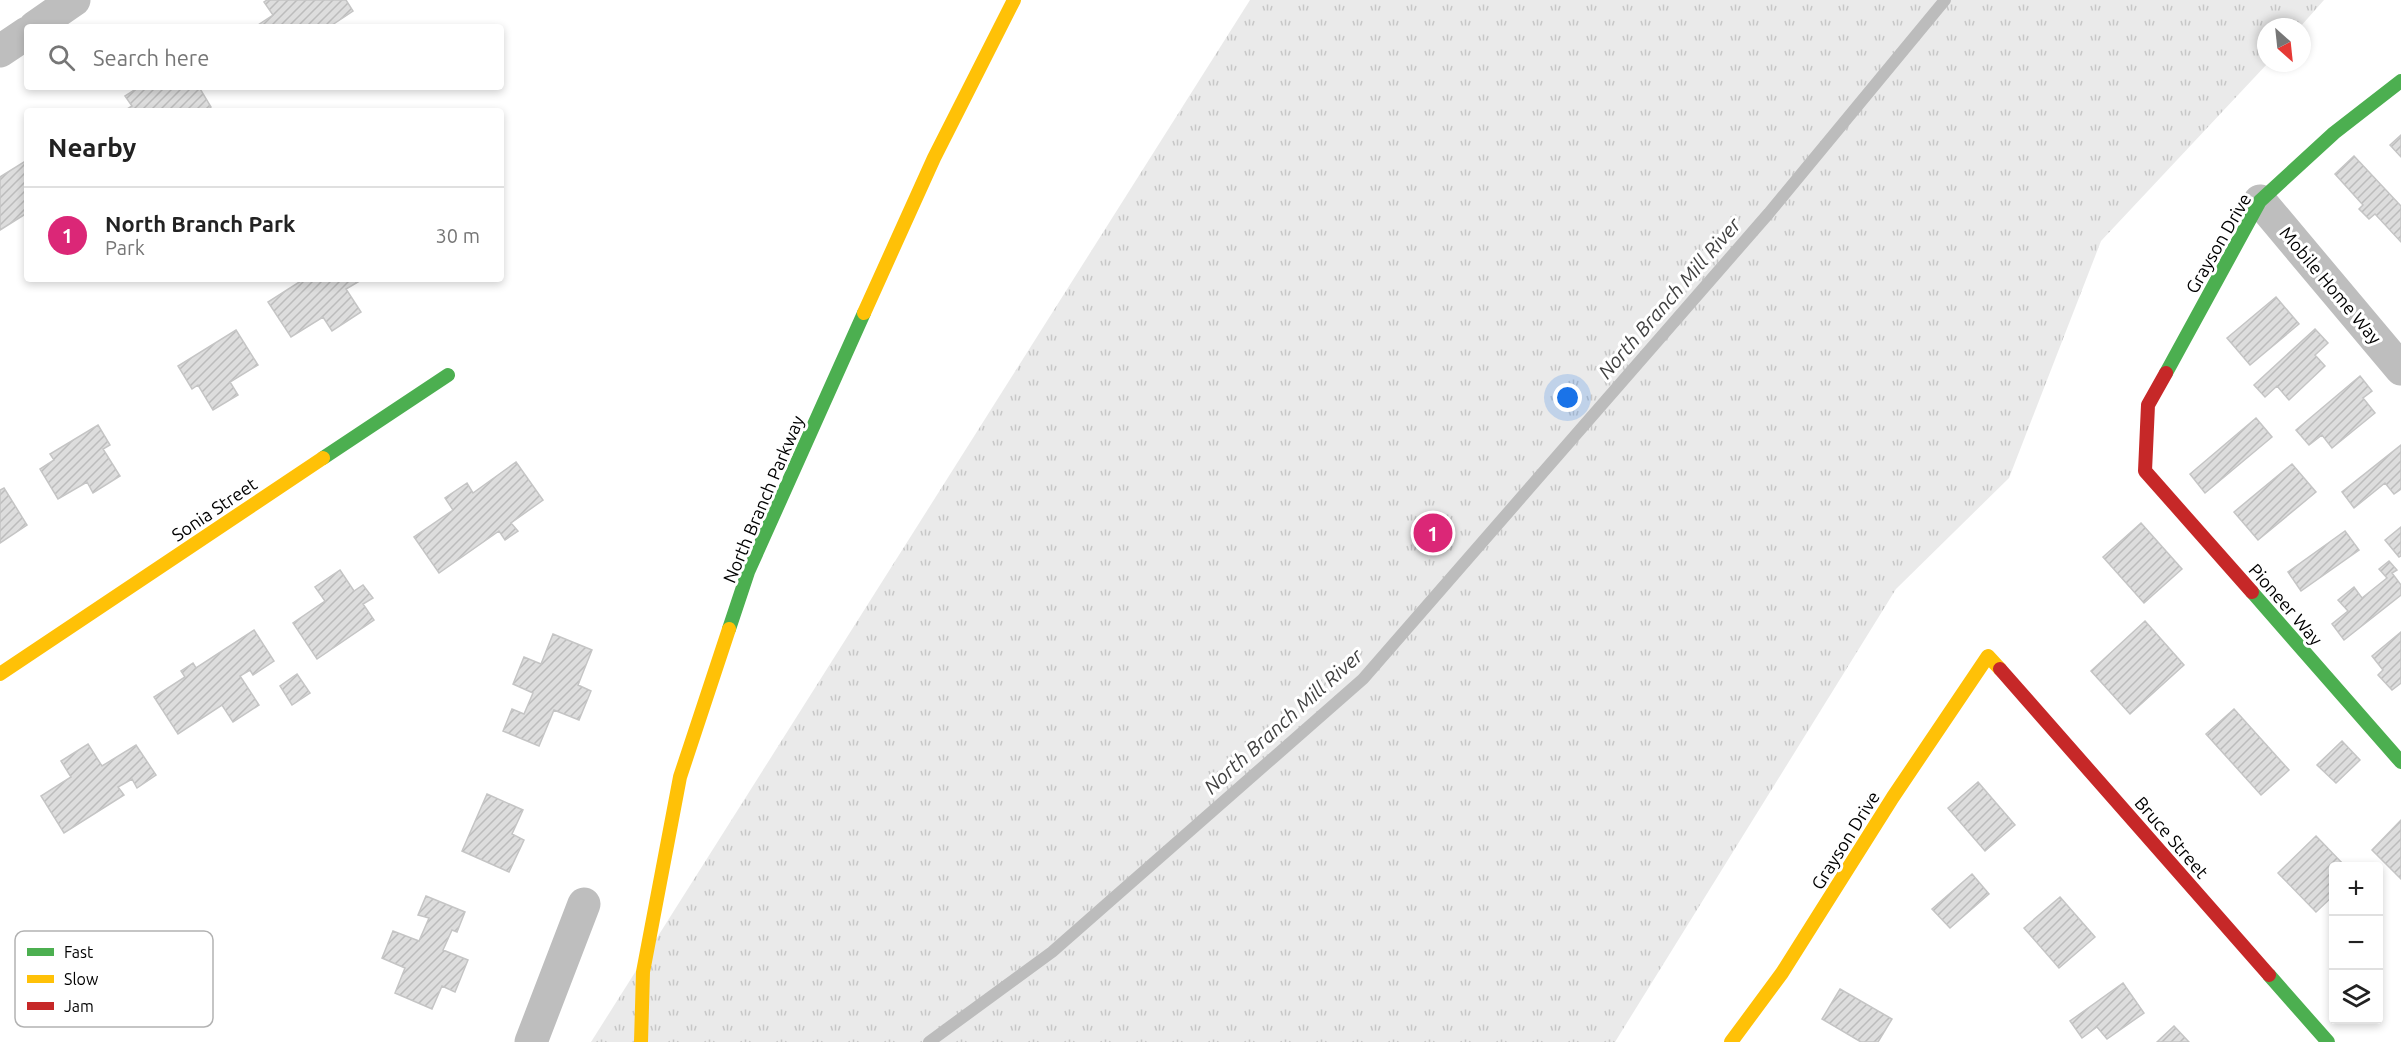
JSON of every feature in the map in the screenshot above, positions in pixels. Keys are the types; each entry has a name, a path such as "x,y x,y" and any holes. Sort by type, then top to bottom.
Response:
{"street":[{"path":"39,24 74,0"},
{"name":"North Branch Parkway","path":"641,1042 643,972 680,777 748,572 934,158 1014,0"},
{"path":"0,51 24,35"},
{"name":"Grayson Drive","path":"2145,471 2148,405 2260,201 2334,133 2401,81"},
{"name":"Mobile Home Way","path":"2260,201 2401,369"},
{"name":"Sonia Street","path":"0,674 448,375"},
{"name":"Pioneer Way","path":"2145,471 2401,762"},
{"name":"Grayson Drive","path":"1731,1042 1782,973 1893,797 1988,656"},
{"name":"Bruce Street","path":"1988,656 2328,1042"},
{"path":"531,1042 584,904"}],"green space":[{"path":"1250,0 2324,0 2308,18 2257,18 2257,72 2260,72 2101,241 2009,478 1896,589 1615,1042 591,1042"}],"building":[{"path":"267,0 346,0 353,11 334,24 260,24 273,15 264,2"},
{"path":"134,90 201,90 211,107 129,108 132,106 125,96"},
{"path":"2401,135 2401,157 2390,145"},
{"path":"2354,156 2401,206 2401,242 2375,214 2369,219 2359,209 2363,205 2335,174"},
{"path":"24,162 24,215 0,230 0,177"},
{"path":"299,282 358,282 346,289 361,312 332,331 323,317 291,337 268,302"},
{"path":"2276,297 2299,324 2250,365 2227,338"},
{"path":"2315,329 2328,343 2315,355 2325,366 2289,400 2277,386 2265,397 2254,385"},
{"path":"236,330 258,365 230,382 238,395 213,410 198,385 192,389 178,366"},
{"path":"2360,376 2372,391 2363,398 2375,413 2332,448 2322,435 2309,445 2296,430"},
{"path":"2256,418 2272,437 2205,493 2190,474"},
{"path":"98,425 110,445 103,449 120,476 93,493 87,482 58,499 40,469 54,460 50,454"},
{"path":"2401,445 2401,489 2394,494 2385,483 2354,508 2342,492"},
{"path":"516,462 543,500 511,523 518,531 505,540 499,531 439,573 414,537 453,510 445,498 467,483 473,493"},
{"path":"2292,464 2316,492 2258,540 2234,512"},
{"path":"4,488 27,525 0,543 0,490"},
{"path":"2141,523 2182,569 2144,603 2103,557"},
{"path":"2401,527 2401,556 2399,557 2385,540"},
{"path":"2345,531 2359,550 2301,591 2288,572"},
{"path":"2389,561 2397,570 2392,573 2401,585 2401,595 2344,640 2332,624 2348,611 2338,600 2354,587 2362,598 2387,578 2379,569"},
{"path":"340,570 354,591 363,585 373,598 363,604 374,620 317,659 293,623 325,601 315,587"},
{"path":"2145,621 2184,665 2130,714 2091,671"},
{"path":"254,630 274,661 253,675 250,670 240,676 259,705 233,722 222,705 178,734 154,697 185,677 181,671 193,663 196,668"},
{"path":"2401,632 2401,683 2392,690 2378,675 2383,670 2372,656"},
{"path":"553,634 592,650 578,685 591,691 579,720 554,710 539,746 503,731 512,709 524,714 533,693 513,684 524,657 541,664"},
{"path":"297,674 310,693 292,705 280,686"},
{"path":"2234,709 2289,770 2261,795 2206,734"},
{"path":"2342,741 2360,760 2336,783 2317,765"},
{"path":"88,744 102,766 136,745 156,775 137,788 132,779 118,787 124,795 64,833 41,796 71,777 61,761"},
{"path":"1978,782 2015,825 1985,851 1948,808"},
{"path":"487,794 523,810 512,834 524,840 509,872 462,851"},
{"path":"2401,820 2401,879 2372,850"},
{"path":"2316,836 2341,862 2329,862 2329,900 2316,912 2278,873"},
{"path":"1972,874 1989,894 1950,928 1932,909"},
{"path":"426,896 465,912 457,932 452,930 443,950 468,960 455,992 442,986 432,1009 395,993 405,968 382,958 393,931 419,941 429,918 418,915"},
{"path":"2060,897 2095,937 2059,968 2024,928"},
{"path":"2123,983 2144,1013 2107,1039 2097,1027 2082,1038 2070,1021"},
{"path":"1840,989 1892,1019 1878,1042 1861,1042 1822,1019"},
{"path":"2174,1026 2189,1042 2157,1042"}],"waterway":[{"name":"North Branch Mill River","path":"929,1042 1052,952 1363,679 1769,213 1945,0"}],"traffic: fast":[{"path":"2166,373 2260,201 2334,133 2401,81"},
{"path":"729,629 748,572 864,313"},
{"path":"323,458 448,375"},
{"path":"2252,592 2401,762"},
{"path":"2269,975 2328,1042"}],"traffic: slow":[{"path":"864,313 934,158 1014,0"},
{"path":"0,674 323,458"},
{"path":"641,1042 643,972 680,777 729,629"},
{"path":"1731,1042 1782,973 1893,797 1988,656 2000,669"}],"traffic: jam":[{"path":"2166,373 2148,405 2145,471 2252,592"},
{"path":"2000,669 2269,975"}],"place":[{"name":"North Branch Park","path":"1433,533"}]}
